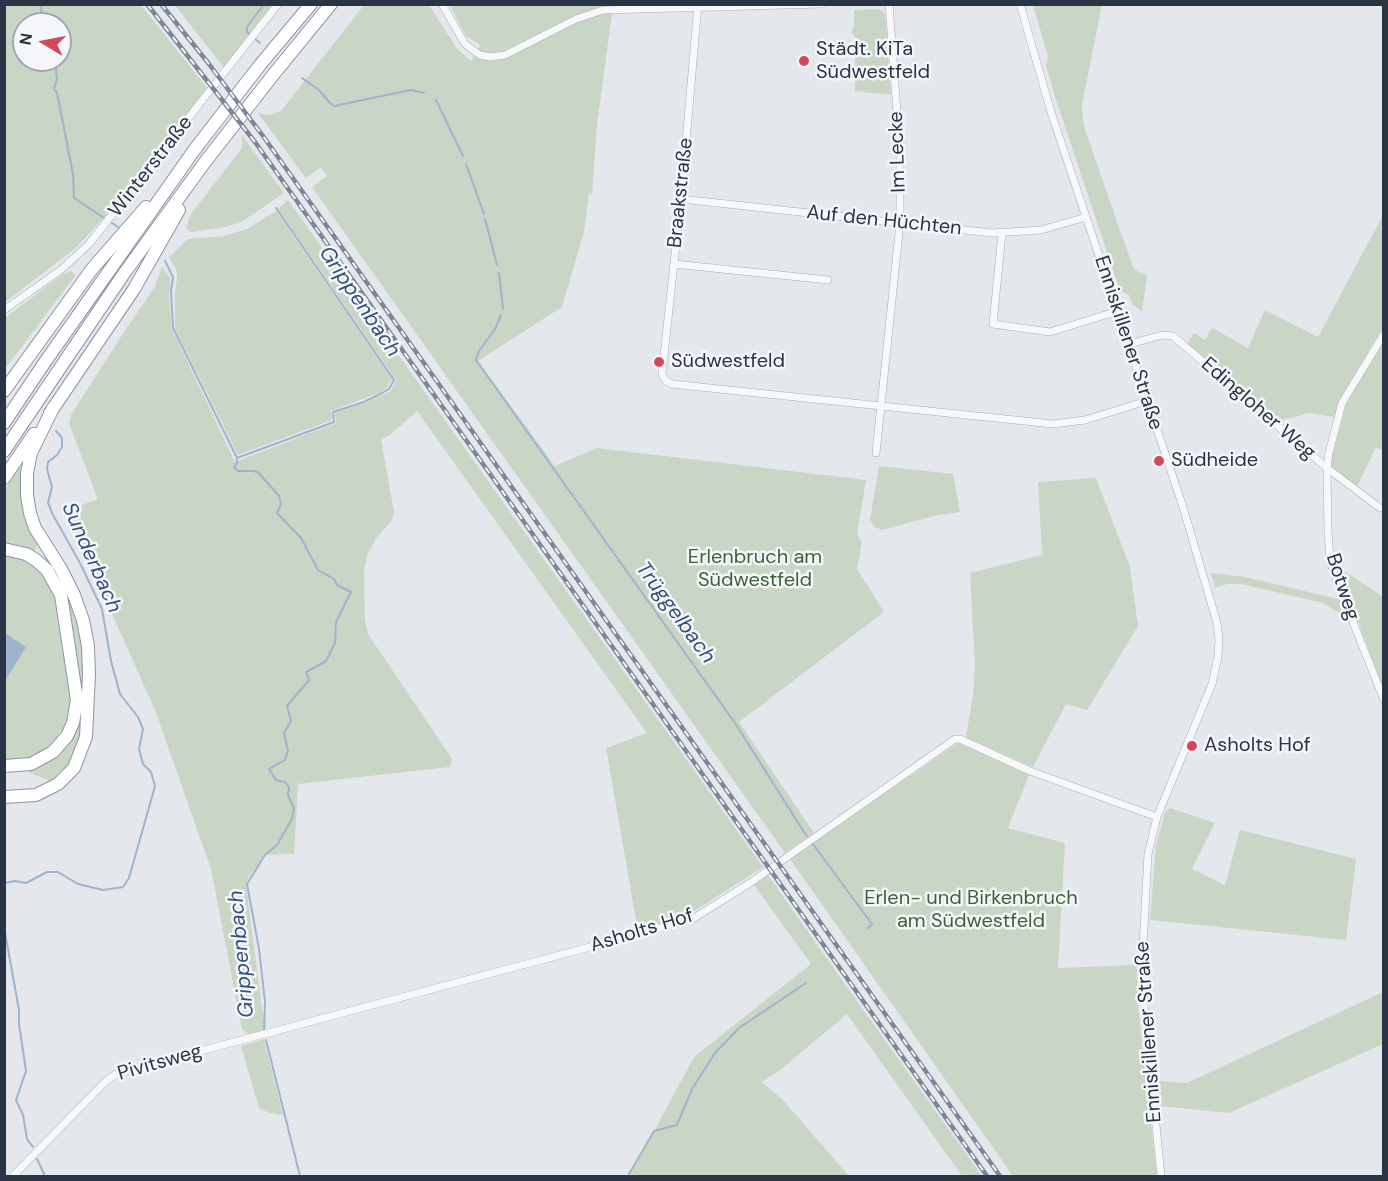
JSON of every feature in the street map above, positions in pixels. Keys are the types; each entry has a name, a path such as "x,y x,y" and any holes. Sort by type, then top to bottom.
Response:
{"highway":[{"path":"4,423 195,149 310,4"},
{"path":"4,451 123,275 206,162 331,4"},
{"path":"4,391 92,269 195,149"},
{"path":"4,478 134,289 206,162"},
{"path":"4,797 36,795 58,784 74,768 86,737 89,674 88,646 83,620 61,569 35,528 27,495 27,473 31,453 53,408"},
{"path":"4,549 26,554 36,560 47,570 61,595 77,700 73,723 67,736 53,752 31,764 18,767 4,766"}],"street":[{"name":"Winterstraße","path":"4,310 62,269 89,244 278,4"},
{"path":"442,4 465,44 480,55 490,57 505,55 592,12 698,6 822,4"},
{"name":"Im Lecke","path":"881,406 900,223 900,152 889,4"},
{"name":"Enniskillener Straße","path":"1020,4 1052,112 1204,574 1219,639 1212,684 1157,817 1148,861 1142,957 1144,1005 1161,1176"},
{"name":"Braakstraße","path":"698,6 681,199 662,374 666,381 672,384 881,406"},
{"name":"Auf den Hüchten","path":"681,199 1002,233 1041,230 1086,217"},
{"path":"1002,233 993,324 1050,332 1118,311"},
{"path":"674,264 828,280"},
{"name":"Botweg","path":"1383,334 1342,403 1327,468 1330,560 1336,582 1383,700"},
{"name":"Edingloher Weg","path":"1130,344 1162,335 1173,336 1327,468 1380,508"},
{"path":"876,453 881,406 1053,424 1085,420 1147,400"},
{"name":"Asholts Hof","path":"240,1041 691,920 750,883 955,739 960,739 1030,771 1157,817"},
{"name":"Pivitsweg","path":"13,1176 112,1076 240,1041"}],"green space":[{"path":"5,5 141,5 208,89 108,213 76,248 5,302"},
{"path":"175,5 272,5 225,69"},
{"name":"Erlenbruch am Südwestfeld","path":"364,5 429,5 458,50 471,61 480,45 466,36 450,5 613,5 597,125 592,194 589,194 584,232 562,307 478,361 555,466 597,448 866,480 857,534 862,542 857,569 884,612 739,722 814,833 785,853 312,187 327,176 321,167 306,178 258,113 270,115 281,111"},
{"path":"1033,5 1102,5 1082,105 1083,118 1085,130 1133,267 1138,272 1147,275 1142,311 1133,305 1129,295 1120,291 1056,100 1046,65 1048,56"},
{"path":"879,9 885,14 891,95 855,91 855,36 851,32 854,26 854,10"},
{"path":"242,135 284,193 243,221 225,227 190,232 186,227 191,214 242,148"},
{"path":"288,200 763,867 688,915 638,931 606,748 647,733 417,411 390,435 381,439 394,512 392,520 377,537 367,556 364,570 365,619 368,634 452,759 450,767 298,784 294,854 265,855 248,878 246,886 265,1031 249,1034 242,1029 211,869 155,710 66,511 98,499 69,424 71,415 154,288 162,267 170,277 169,298 172,329 235,462 336,423 335,413 391,391 396,380 278,209"},
{"path":"276,211 392,379 387,388 381,392 331,411 332,420 238,455 175,329 177,278 176,269 169,257 188,239 224,236 247,229"},
{"path":"1383,215 1383,327 1339,401 1335,417 1309,413 1279,421 1187,344 1194,333 1205,340 1212,328 1248,348 1265,310 1318,337"},
{"path":"71,271 76,275 5,369 5,318 63,274"},
{"path":"1383,342 1383,451 1376,447 1357,487 1332,467 1331,461 1346,404"},
{"path":"879,466 953,474 960,512 938,515 882,530 875,527 870,520"},
{"path":"19,467 22,472 21,496 25,515 38,545 33,553 5,542 5,490"},
{"path":"1096,478 1130,567 1138,626 1087,710 1066,704 1033,767 966,737 973,695 975,664 970,573 1042,555 1038,482"},
{"path":"4,554 23,559 33,565 48,582 55,596 71,699 67,720 56,740 42,751 29,757 8,760 4,760"},
{"path":"1340,568 1383,597 1383,689 1342,577"},
{"path":"1211,573 1245,577 1342,600 1348,618 1323,603 1241,584 1227,584 1215,588"},
{"path":"70,601 78,623 82,646 83,673 80,734 76,751 69,763 50,781 28,772 56,757 65,748 78,726 81,712 82,692 68,602"},
{"name":"Erlen- und Birkenbruch am Südwestfeld","path":"958,743 1029,775 1008,828 1065,843 1058,968 1137,965 1138,1005 1157,1176 1013,1176 790,859"},
{"path":"1170,808 1215,823 1192,869 1225,885 1240,830 1356,859 1346,940 1150,920 1156,845 1165,812"},
{"path":"768,875 982,1176 962,1176 847,1014 779,1071 761,1082 782,1099 849,1176 630,1176 694,1057 811,964 754,885"},
{"path":"1383,992 1383,1044 1229,1113 1160,1106 1157,1081 1187,1083"},
{"path":"264,1039 283,1115 269,1113 259,1108 241,1046"}],"water":[{"path":"5,633 26,647 5,681"}],"waterway":[{"name":"Grippenbach","path":"40,4 42,12"},
{"name":"Trüggelbach","path":"260,43 247,32 247,27 264,4"},
{"name":"Grippenbach","path":"56,72 54,89 57,93 73,174 74,198 104,218"},
{"name":"Trüggelbach","path":"302,78 319,90 334,106 411,90 424,93"},
{"name":"Trüggelbach","path":"436,100 463,156"},
{"name":"Trüggelbach","path":"466,164 484,214"},
{"name":"Grippenbach","path":"237,458 334,422 333,412 364,402 382,393 389,389 394,380 276,208"},
{"name":"Trüggelbach","path":"485,219 497,265"},
{"path":"112,223 118,227"},
{"name":"Grippenbach","path":"165,261 173,277 171,291 173,328 237,458 234,467 238,471 258,472 279,496 281,504 277,513 301,538 318,570 334,579 337,585 351,592 336,622 335,643 326,661 306,672 309,680 287,706 291,721 284,733 288,751 285,760 269,769 276,780 285,782 289,787 288,795 294,808 292,819 277,845 265,855 247,884 259,949 265,1002 264,1031"},
{"name":"Trüggelbach","path":"499,273 503,309"},
{"name":"Trüggelbach","path":"501,315 476,360 735,723 804,832 872,924 868,928"},
{"name":"Sunderbach","path":"4,883 15,881 26,883 47,872 58,872 78,884 103,890 123,887 129,878 155,786 151,772 143,764 139,749 143,729 138,717 120,694 111,661 102,609 48,503 52,487 47,469 48,462 57,455 62,447 62,438 56,431"},
{"name":"Sunderbach","path":"4,927 19,1010 26,1071 16,1100 23,1115 27,1139 33,1147"},
{"name":"Trüggelbach","path":"628,1176 654,1131 677,1125 692,1089 715,1053 739,1028 806,983"},
{"name":"Grippenbach","path":"266,1040 300,1176"},
{"name":"Sunderbach","path":"37,1159 45,1176"}],"railway":[{"path":"147,4 255,142 987,1176"},
{"path":"161,4 263,136 1000,1176"}],"place":[{"name":"Städt. KiTa Südwestfeld","path":"804,61"},
{"name":"Südwestfeld","path":"659,362"},
{"name":"Südheide","path":"1159,461"},
{"name":"Asholts Hof","path":"1192,746"}]}
